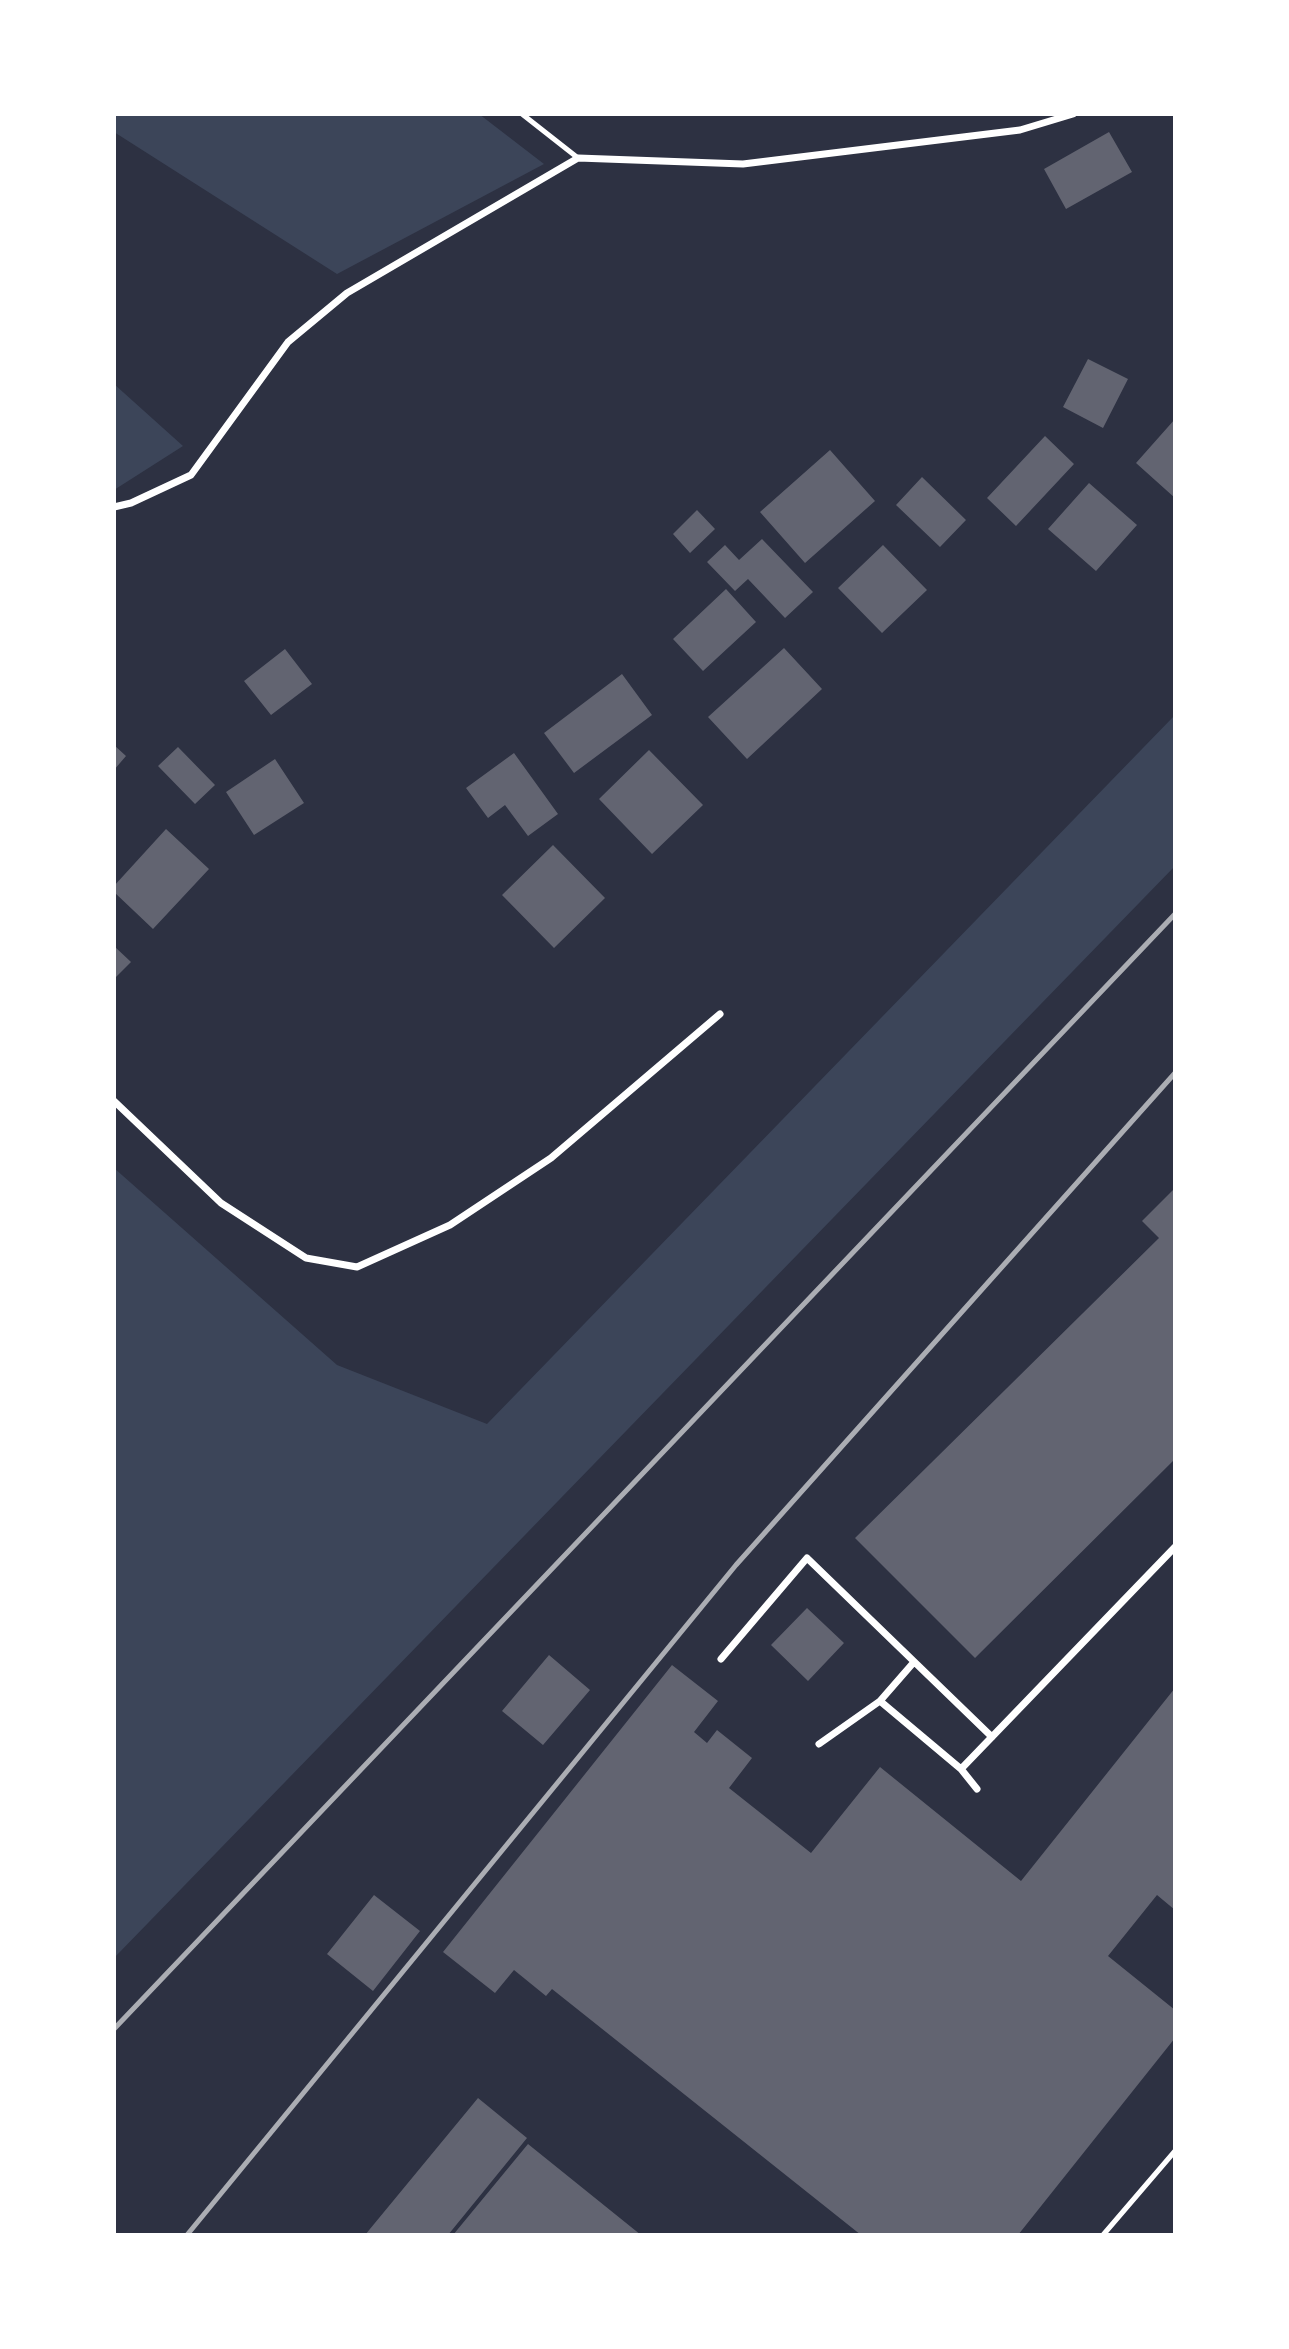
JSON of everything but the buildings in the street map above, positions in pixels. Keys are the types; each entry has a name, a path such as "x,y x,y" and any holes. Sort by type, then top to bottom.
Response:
{"street":[{"path":"114,507 131,503 191,475 288,342 346,293 578,158 743,164 1020,130 1073,114"},
{"path":"114,1101 221,1203 306,1258 357,1267 450,1225 551,1158 720,1014"},
{"path":"961,1769 1175,1547"},
{"path":"722,1659 807,1558 992,1737"},
{"path":"819,1744 880,1701 914,1662"},
{"path":"880,1701 961,1769 977,1789"}],"lane":[{"path":"522,114 578,158"},
{"path":"1104,2235 1175,2151"}],"shaded area":[{"path":"114,114 479,114 544,164 337,274 114,132"},
{"path":"114,384 183,446 114,490"},
{"path":"1175,715 1175,866 114,1958 114,1168 337,1365 487,1424"}],"railway":[{"path":"114,2029 1175,914"},
{"path":"187,2235 736,1565 1175,1073"}]}
